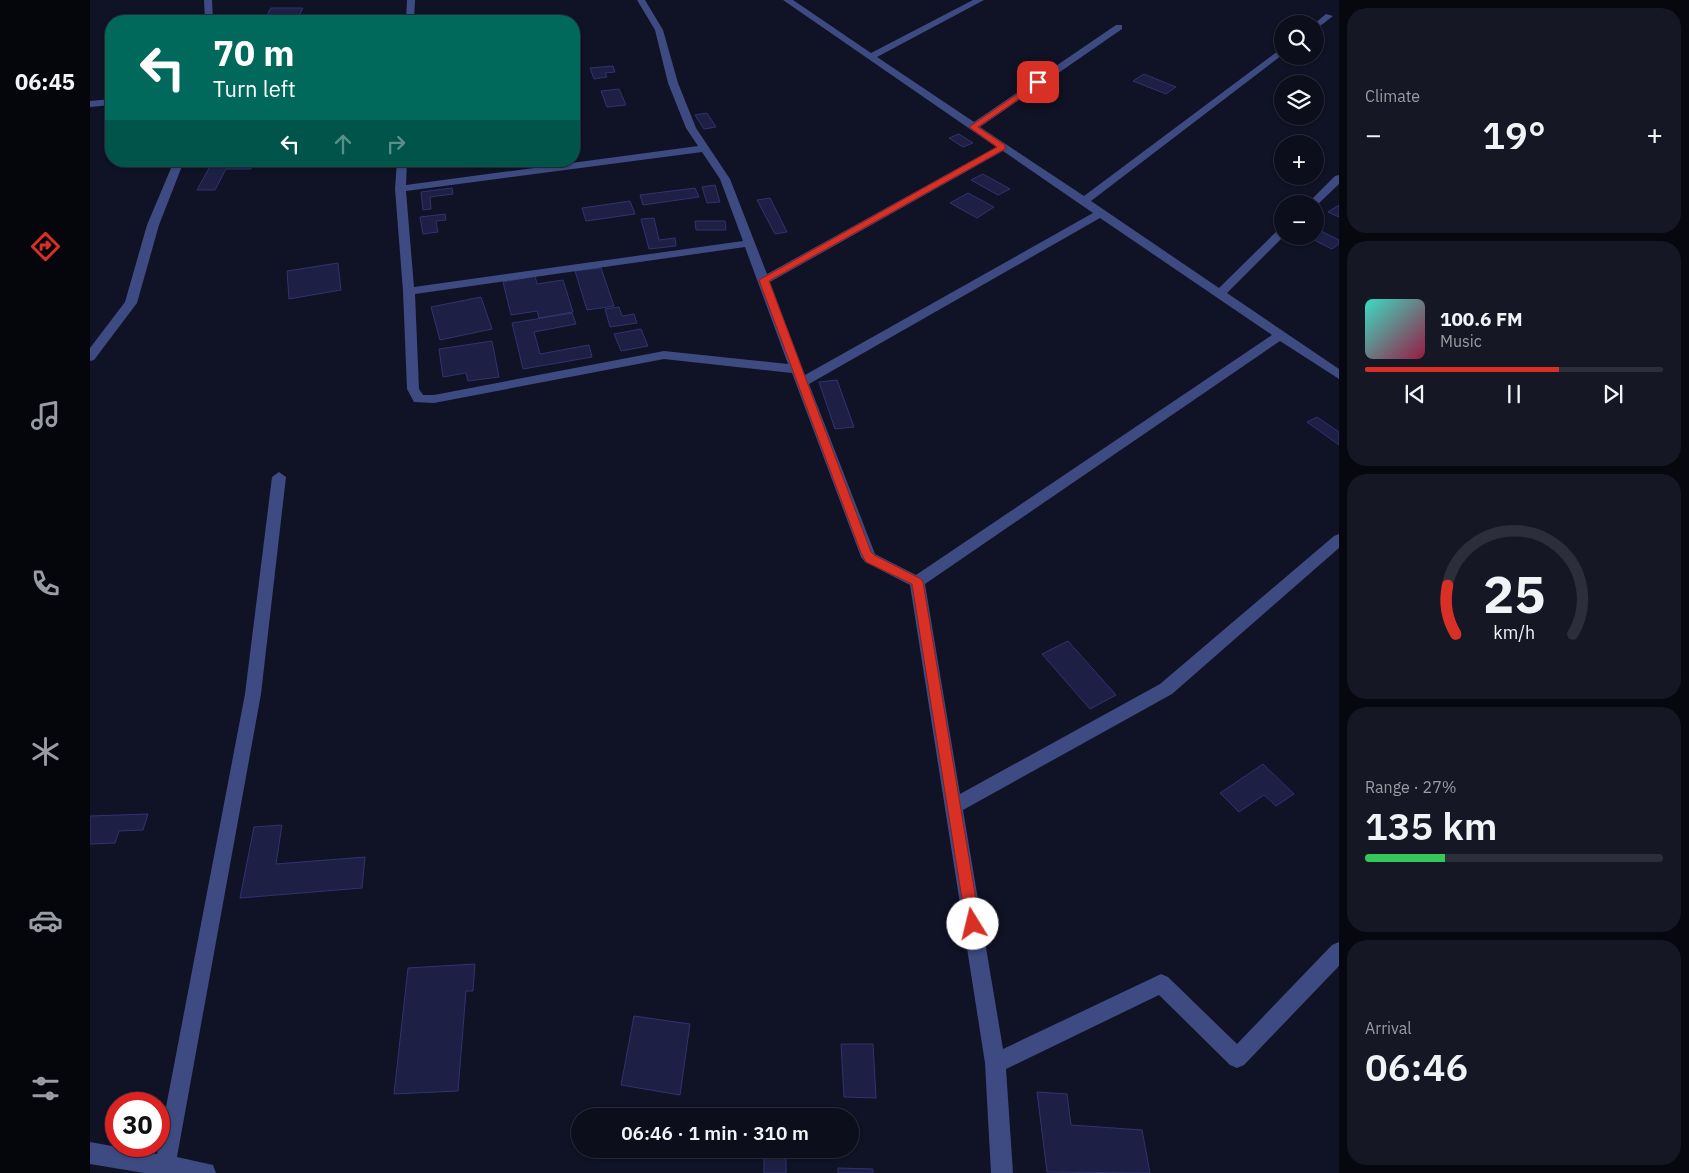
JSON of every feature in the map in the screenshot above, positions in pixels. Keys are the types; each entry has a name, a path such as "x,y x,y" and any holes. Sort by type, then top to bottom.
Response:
{"street":[{"path":"208,0 209,15"},
{"path":"410,15 411,0"},
{"path":"641,0 658,30 673,83 691,128 725,179 866,553 870,558 917,582"},
{"path":"788,0 1339,375"},
{"path":"870,57 980,0"},
{"path":"1324,20 1329,16"},
{"path":"973,127 1120,27"},
{"path":"1083,202 1274,57"},
{"path":"90,104 105,103"},
{"path":"764,280 1003,147"},
{"path":"580,165 705,148"},
{"path":"90,357 131,303 153,225 177,167"},
{"path":"402,167 400,189 413,389 419,399 434,399 664,355 800,375 1100,213"},
{"path":"400,189 564,167"},
{"path":"1321,195 1339,178"},
{"path":"1219,294 1274,240"},
{"path":"408,291 749,243"},
{"path":"917,582 1280,335"},
{"path":"165,1167 253,694 279,477"},
{"path":"954,806 1166,689 1339,540"},
{"path":"917,582 995,1063 1002,1173"},
{"path":"995,1063 1161,984 1237,1058 1339,952"},
{"path":"90,1153 205,1173"}],"building":[{"path":"271,8 303,8 300,15 267,15"},
{"path":"613,66 615,72 605,73 607,77 594,79 590,68"},
{"path":"1144,74 1176,87 1166,94 1133,81"},
{"path":"619,89 626,105 607,107 601,91"},
{"path":"707,113 716,127 704,129 695,115"},
{"path":"959,134 973,143 963,147 949,138"},
{"path":"210,167 252,167 251,169 226,169 215,190 197,190"},
{"path":"983,174 1010,189 998,195 971,180"},
{"path":"715,185 720,202 707,203 702,187"},
{"path":"452,188 453,194 430,197 431,209 423,210 421,192"},
{"path":"695,188 699,197 643,205 640,195"},
{"path":"968,193 994,207 977,218 950,203"},
{"path":"770,198 787,232 775,234 757,200"},
{"path":"630,201 635,214 586,221 582,208"},
{"path":"1339,205 1339,217 1328,212"},
{"path":"445,214 446,220 436,221 438,232 423,234 420,217"},
{"path":"654,218 659,240 675,238 676,246 649,249 641,219"},
{"path":"695,221 725,221 726,230 696,230"},
{"path":"1324,232 1339,240 1339,244 1332,249 1324,245"},
{"path":"338,263 341,290 289,299 287,271"},
{"path":"601,268 614,306 587,310 575,271"},
{"path":"535,276 537,284 563,280 573,312 539,318 537,311 511,315 503,282"},
{"path":"481,297 492,329 440,340 431,307"},
{"path":"619,307 622,316 634,314 637,323 610,327 605,309"},
{"path":"572,313 576,324 534,332 540,354 589,345 592,357 523,369 512,323"},
{"path":"641,329 648,346 621,351 614,334"},
{"path":"492,341 499,377 468,381 466,373 443,377 439,349"},
{"path":"837,380 854,427 835,429 819,382"},
{"path":"1317,417 1339,432 1339,445 1307,422"},
{"path":"1068,641 1116,695 1090,709 1042,654"},
{"path":"1263,764 1294,794 1276,806 1264,795 1239,812 1220,793"},
{"path":"148,814 143,830 119,831 115,843 90,844 90,816"},
{"path":"282,825 276,864 365,857 362,888 240,898 254,827"},
{"path":"475,964 473,991 466,991 458,1091 394,1094 408,968"},
{"path":"634,1016 690,1024 680,1095 621,1085"},
{"path":"841,1044 873,1044 876,1098 844,1097"},
{"path":"1037,1092 1067,1094 1071,1125 1142,1130 1150,1173 1047,1172"},
{"path":"764,1158 786,1158 786,1173 764,1173"},
{"path":"838,1168 873,1169 873,1173 838,1173"}],"route":[{"path":"973,924 921,596 917,582 876,562 866,553 764,280 1003,147 973,127 1038,82"}]}
